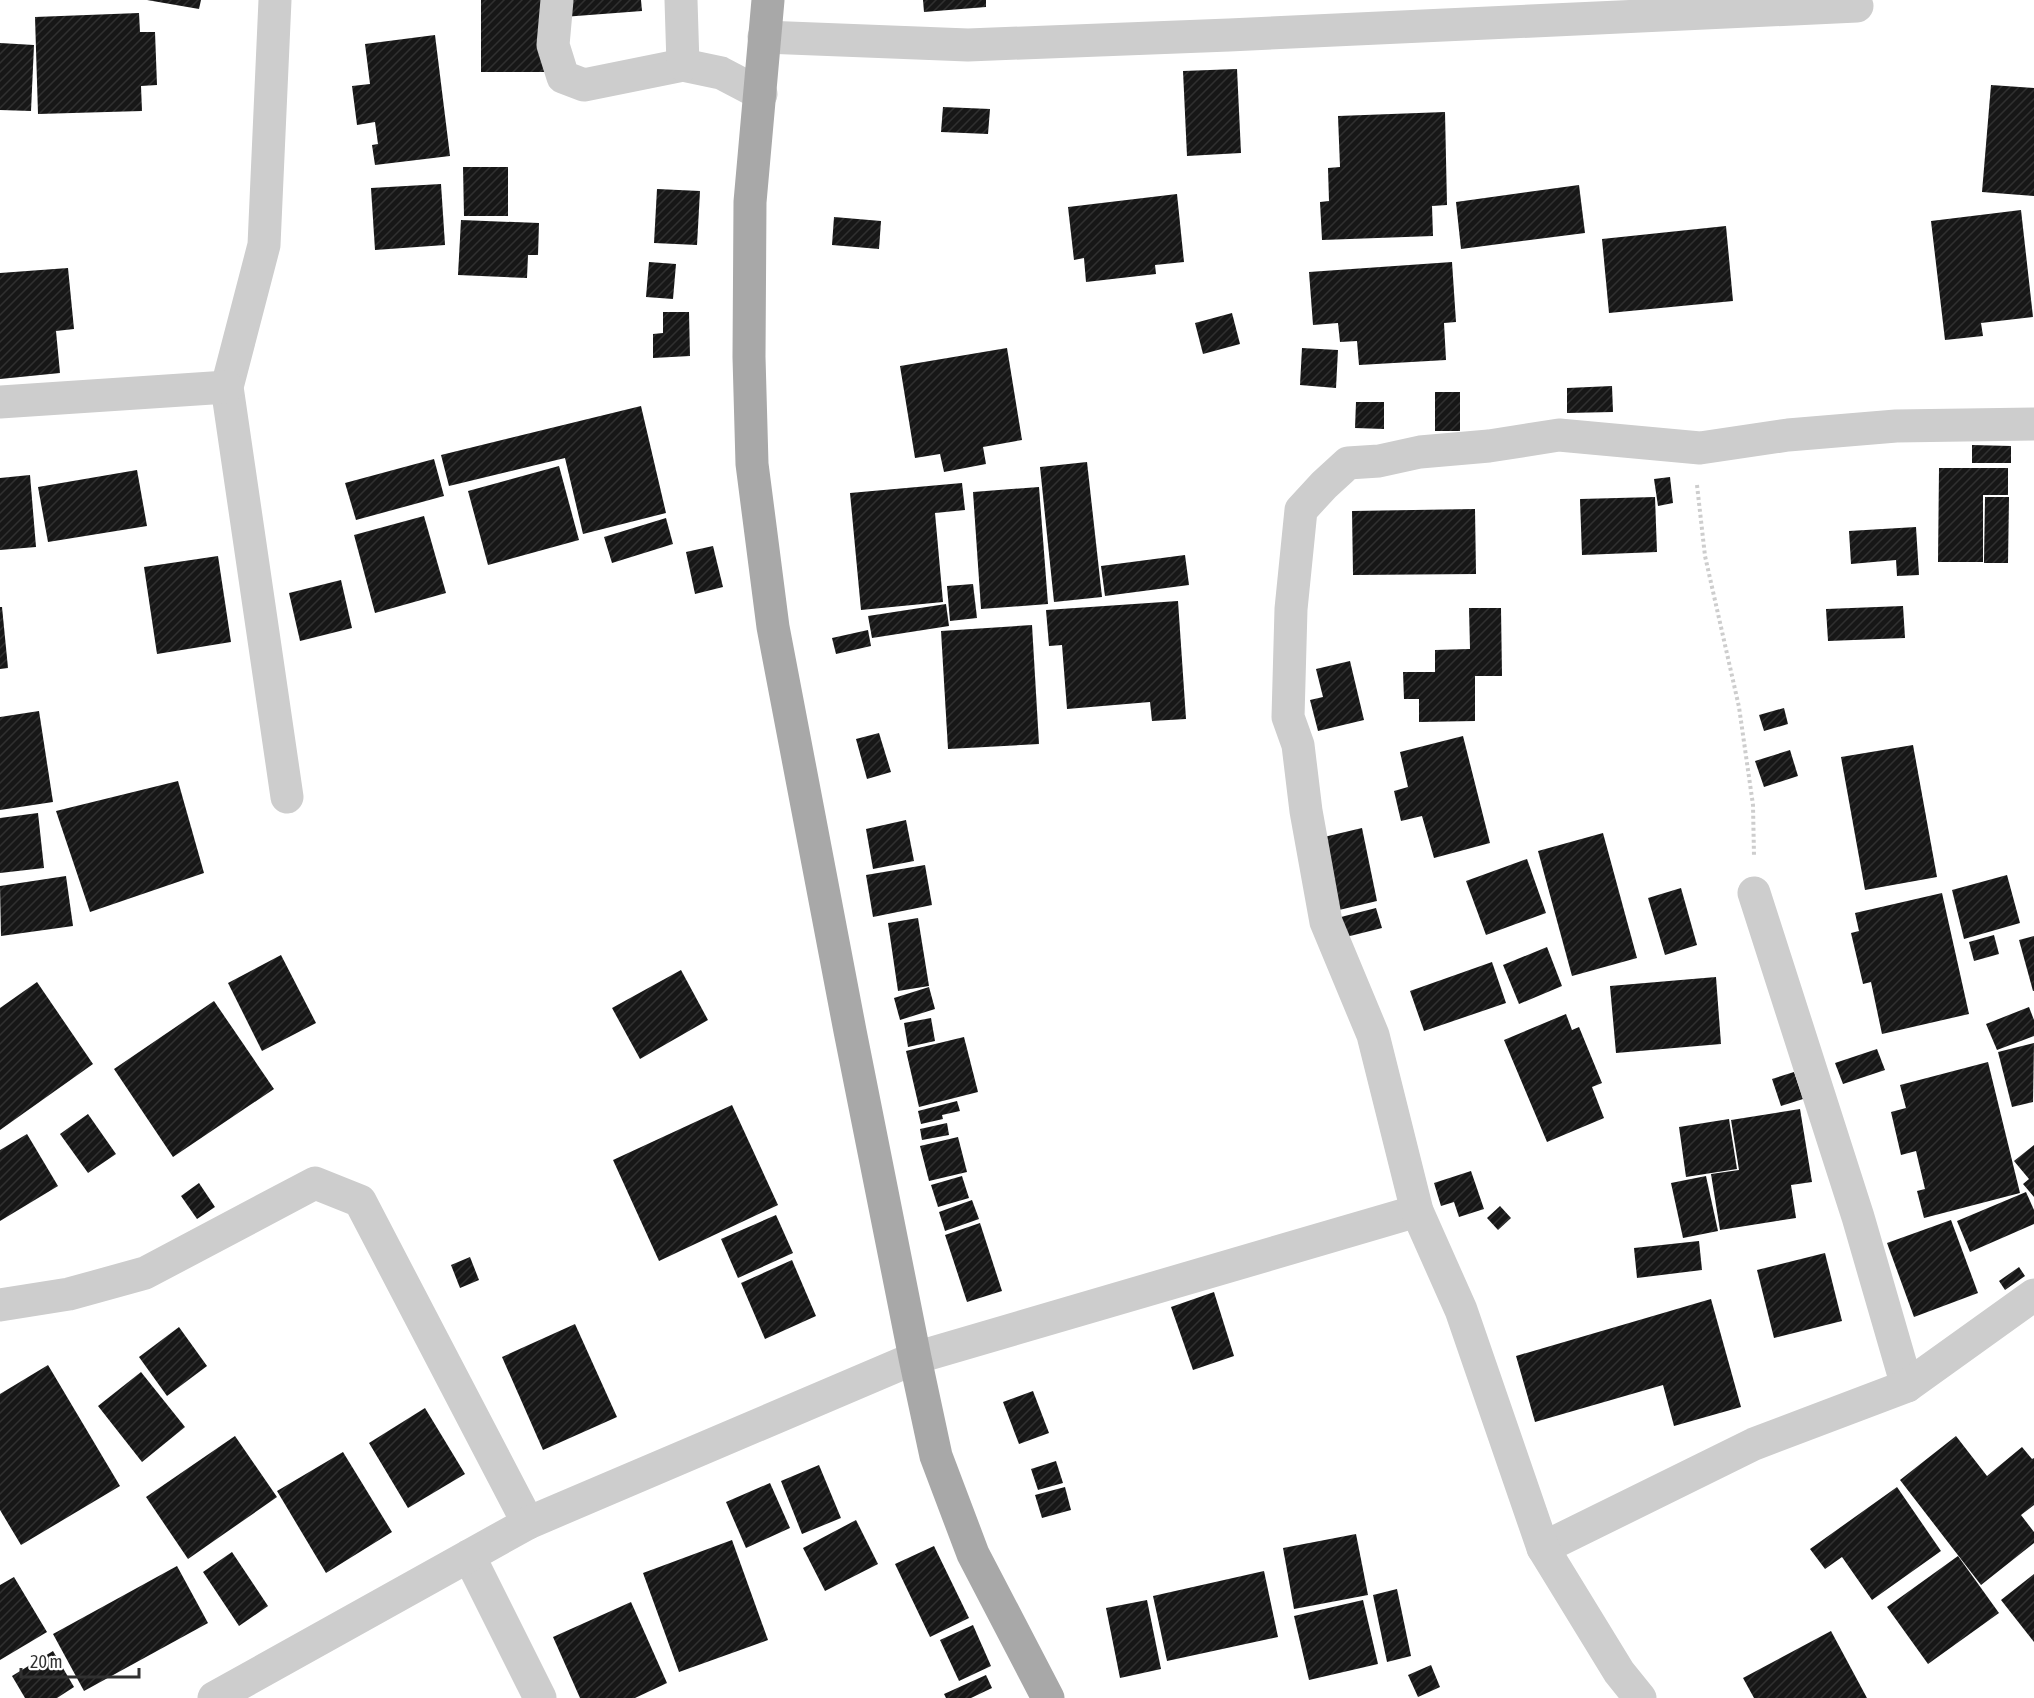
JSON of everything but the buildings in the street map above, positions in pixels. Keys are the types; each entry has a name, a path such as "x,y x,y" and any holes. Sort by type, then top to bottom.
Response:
{"main road":[{"path":"768,0 750,202 749,357 752,464 775,638 936,1456 973,1554 1048,1698"}],"street":[{"path":"275,0 264,245 227,387 287,797"},
{"path":"557,0 553,45 563,77 584,85 683,65 721,74 760,94"},
{"path":"681,0 683,65"},
{"path":"764,37 968,45 1857,6"},
{"path":"0,402 227,387"},
{"path":"1640,1698 1619,1672 1543,1548 1461,1310 1417,1211 1373,1035 1326,922 1306,811 1298,746 1288,717 1291,609 1301,510 1348,463 1559,435 1700,448 1788,435 1896,426 2034,424"},
{"path":"1754,893 1858,1217 1907,1386"},
{"path":"0,1305 69,1294 145,1273 315,1183 360,1201 528,1523"},
{"path":"214,1698 528,1523 915,1358 1417,1211"},
{"path":"1543,1548 1754,1444 1907,1386 2034,1295"},
{"path":"469,1556 540,1698"}],"path":[{"path":"1700,448 1697,483 1705,556 1739,707 1753,805 1754,893"}]}
